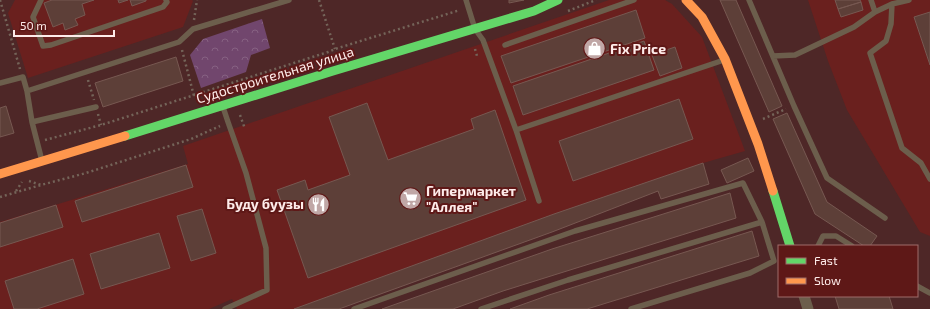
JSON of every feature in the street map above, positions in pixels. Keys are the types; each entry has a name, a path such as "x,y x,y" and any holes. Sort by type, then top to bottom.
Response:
{"street":[{"name":"Судостроительная улица","path":"0,174 333,71 534,11 558,0"},
{"path":"686,0 702,17 724,59 758,144 790,245"},
{"path":"804,297 808,309"}],"lane":[{"path":"41,0 33,17 43,46 50,45 163,6 167,2 166,0"},
{"path":"27,91 179,42 193,29 289,0"},
{"path":"466,0 475,28 482,40 516,130 539,201"},
{"path":"505,45 634,0"},
{"path":"749,0 794,106 827,178 885,218"},
{"path":"871,0 875,12"},
{"path":"773,56 795,55 854,27 875,12 892,4 909,0"},
{"path":"892,4 891,24 886,41 870,53 902,148 920,163 930,179"},
{"path":"516,130 724,59"},
{"path":"0,83 23,77 42,162"},
{"path":"32,122 96,106"},
{"path":"223,106 246,173 266,248 267,290 225,309"},
{"path":"354,309 575,231 743,183 762,222 777,260 750,273 631,309"},
{"path":"481,309 568,280 762,222"},
{"path":"818,245 823,236 836,236 850,245"},
{"path":"918,287 930,293"}],"path":[{"path":"0,0 23,77"},
{"path":"193,29 197,0"},
{"path":"318,0 334,49"},
{"path":"567,11 596,0"},
{"path":"37,142 101,125 194,96 334,49 469,8"},
{"path":"179,42 194,96"},
{"path":"759,121 794,106"},
{"path":"0,197 86,173 191,139 240,115 245,129"},
{"path":"16,192 24,179 41,185"}],"shaded area":[{"path":"15,0 193,1 183,27 28,78 8,13"},
{"path":"609,0 665,0 672,4 702,37 745,151 703,163 554,214 294,309 237,309 232,299 209,309 0,309 0,222 188,164 183,146"},
{"path":"808,0 930,0 930,236 920,232 847,110 828,61"}],"green space":[{"path":"262,19 270,48 251,55 246,72 201,88 190,55 203,39"}],"building":[{"path":"52,0 94,0 82,4 85,15 75,19 78,25 65,30 63,23 53,27 44,3"},
{"path":"118,0 128,0 119,3"},
{"path":"130,0 146,0 146,1 132,6"},
{"path":"509,0 524,0 509,3"},
{"path":"720,0 736,0 782,106 769,112"},
{"path":"835,0 860,0 861,2 838,9"},
{"path":"861,2 863,10 841,17 838,9"},
{"path":"636,10 645,38 511,83 501,56"},
{"path":"930,12 930,65 914,17"},
{"path":"644,41 654,70 523,115 513,86"},
{"path":"675,47 682,68 660,76 652,55"},
{"path":"176,57 183,81 103,107 95,83"},
{"path":"679,99 693,139 573,181 559,141"},
{"path":"367,103 388,160 474,129 471,119 495,110 526,200 308,278 277,190 305,180 308,190 350,175 329,117"},
{"path":"6,106 14,133 0,137 0,108"},
{"path":"787,113 827,202 877,236 871,245 862,245 815,214 773,119"},
{"path":"748,158 754,171 727,183 721,170"},
{"path":"703,163 709,184 661,199 658,191 552,232 339,309 294,309 554,214"},
{"path":"186,165 193,187 82,222 75,201"},
{"path":"730,193 736,218 503,291 453,309 382,309 552,249"},
{"path":"56,205 63,227 0,247 0,223"},
{"path":"202,209 216,253 191,261 177,216"},
{"path":"752,231 759,256 587,309 510,309 549,295"},
{"path":"159,233 170,268 101,289 90,254"},
{"path":"73,259 84,294 37,309 14,309 5,281"},
{"path":"835,297 889,297 893,309 839,309"}],"traffic: fast":[{"path":"125,136 333,71 534,11 558,0"},
{"path":"773,191 790,245"}],"traffic: slow":[{"path":"686,0 702,17 725,59 758,144 773,191"},
{"path":"0,174 125,136"}],"place":[{"name":"Fix Price","path":"594,49"},
{"name":"Гипермаркет \"Аллея\"","path":"410,199"},
{"name":"Буду буузы","path":"319,204"}]}
